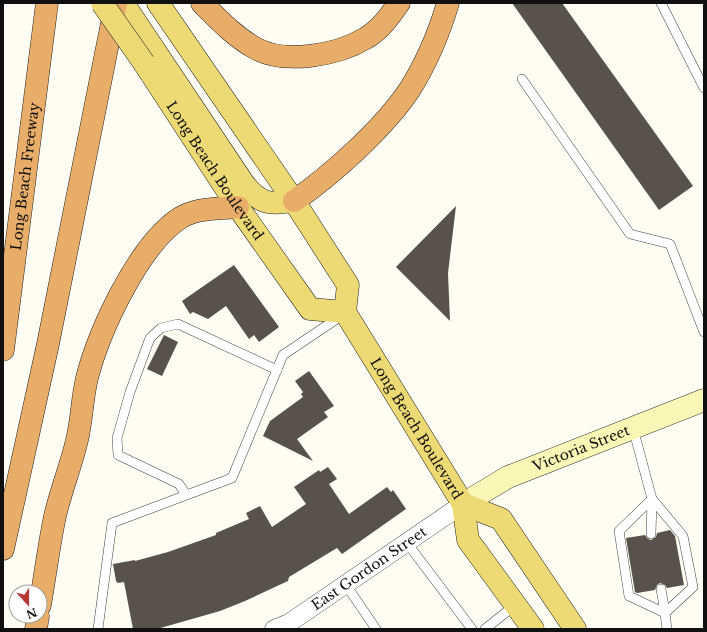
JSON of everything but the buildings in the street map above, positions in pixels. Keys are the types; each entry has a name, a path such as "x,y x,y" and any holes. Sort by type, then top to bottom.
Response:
{"highway":[{"name":"Long Beach Freeway","path":"3,350 47,3"},
{"path":"3,549 49,337 116,3"},
{"path":"202,3 224,24 256,49 278,55 298,57 322,55 347,48 367,38 384,24 399,3"},
{"path":"294,201 356,150 386,119 410,90 438,35 448,3"},
{"path":"44,584 56,515 77,440 87,378 100,341 117,303 137,266 160,235 178,220 197,210 238,207"}],"main road":[{"name":"Long Beach Boulevard","path":"102,3 147,54 238,207 310,309 345,312 463,504 468,540 533,629"},
{"path":"123,3 147,54 254,196 263,202 279,203 294,201"},
{"path":"160,6 294,201 348,285 345,312"},
{"name":"Long Beach Boulevard","path":"463,504 501,519 575,629"}],"street":[{"name":"Victoria Street","path":"463,504 508,477 704,400"},
{"name":"East Gordon Street","path":"274,629 289,623 463,504"}],"lane":[{"path":"661,3 704,88"},
{"path":"522,78 630,234 670,244 704,332"},
{"path":"98,629 112,523 232,478 283,355 345,312"},
{"path":"186,495 179,484 118,455 118,438 130,392 150,338 161,328 178,324 277,370"},
{"path":"633,428 652,499 651,534"},
{"path":"652,499 683,536 693,587 665,613"},
{"path":"652,499 619,531 629,596 665,613"},
{"path":"407,543 472,629"},
{"path":"346,585 376,629"},
{"path":"661,589 667,629"},
{"path":"485,629 515,605"}]}
